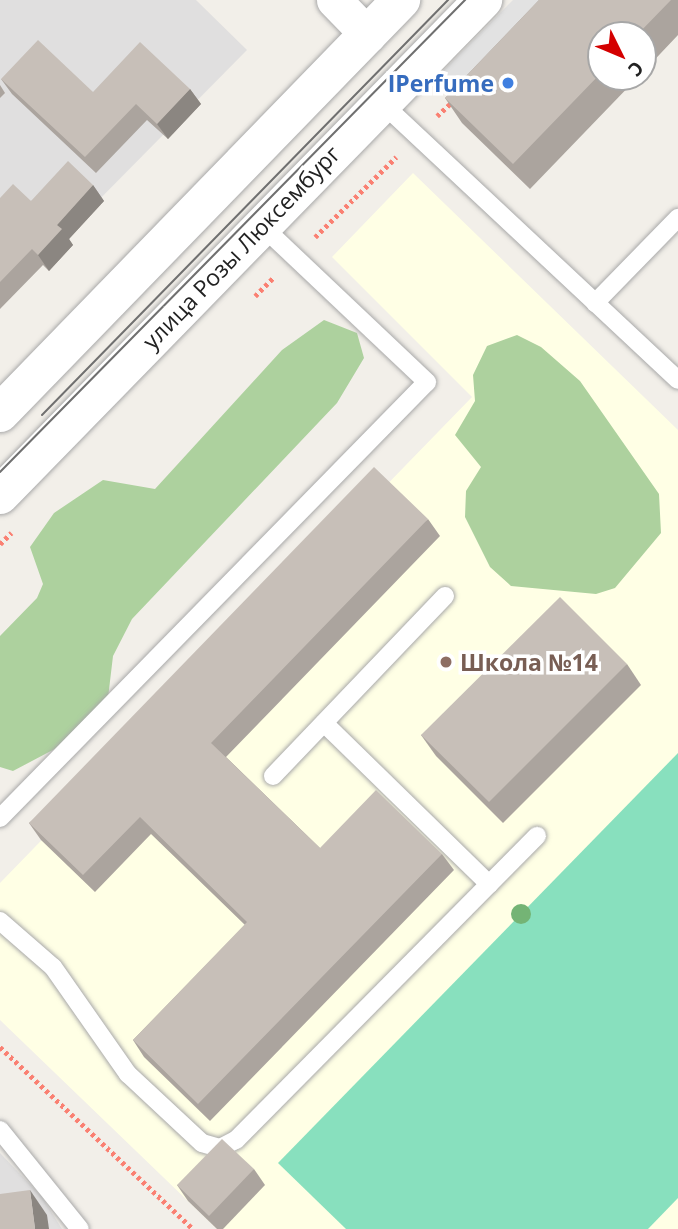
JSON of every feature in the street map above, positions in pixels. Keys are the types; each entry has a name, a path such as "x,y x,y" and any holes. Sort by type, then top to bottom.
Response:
{"street":[{"path":"334,0 368,35"},
{"path":"0,413 401,0"},
{"name":"улица Розы Люксембург","path":"0,495 483,0"}],"lane":[{"path":"382,103 678,380"},
{"path":"595,303 678,218"},
{"path":"0,818 427,382 261,225"},
{"path":"273,776 445,596"},
{"path":"324,723 489,884"},
{"path":"0,921 53,967 128,1074 202,1143 220,1148 236,1140 537,836"},
{"path":"0,1130 80,1229"}],"path":[{"path":"0,1047 193,1229"}],"shaded area":[{"path":"0,0 196,0 247,50 0,300"},
{"path":"513,0 552,0 456,98 436,78"},
{"name":"Школа №14","path":"413,173 678,430 678,1229 217,1229 0,1020 0,883 472,397 332,257"},
{"path":"0,1153 42,1197 62,1229 0,1229"}],"green space":[{"path":"324,320 357,333 364,358 337,403 132,619 113,656 108,698 68,742 13,771 0,767 0,636 37,598 43,584 30,547 54,513 103,480 155,489 282,350"},
{"path":"517,335 541,347 580,381 659,494 661,533 615,588 596,594 511,586 490,567 465,517 466,491 481,467 455,435 475,401 473,375 487,346"},
{"path":"678,753 678,1198 648,1229 346,1229 278,1163"}],"building":[{"path":"539,0 671,0 651,21 587,21 587,87 513,164 445,98"},
{"path":"38,40 93,92 140,42 190,89 157,124 136,104 85,157 1,79"},
{"path":"68,161 93,185 57,225 62,229 38,255 32,249 0,282 0,198 13,184 31,201"},
{"path":"374,467 428,519 211,743 320,848 376,790 442,854 198,1104 133,1040 247,922 140,817 83,875 29,823"},
{"path":"560,597 627,664 489,802 421,735"},
{"path":"222,1139 254,1169 209,1216 177,1185"},
{"path":"30,1190 35,1229 0,1229 0,1194"}],"tram line":[{"path":"42,415 448,0"},
{"path":"0,472 465,0"}],"place":[{"name":"IPerfume","path":"508,83"},
{"name":"Школа №14","path":"446,662"}]}
